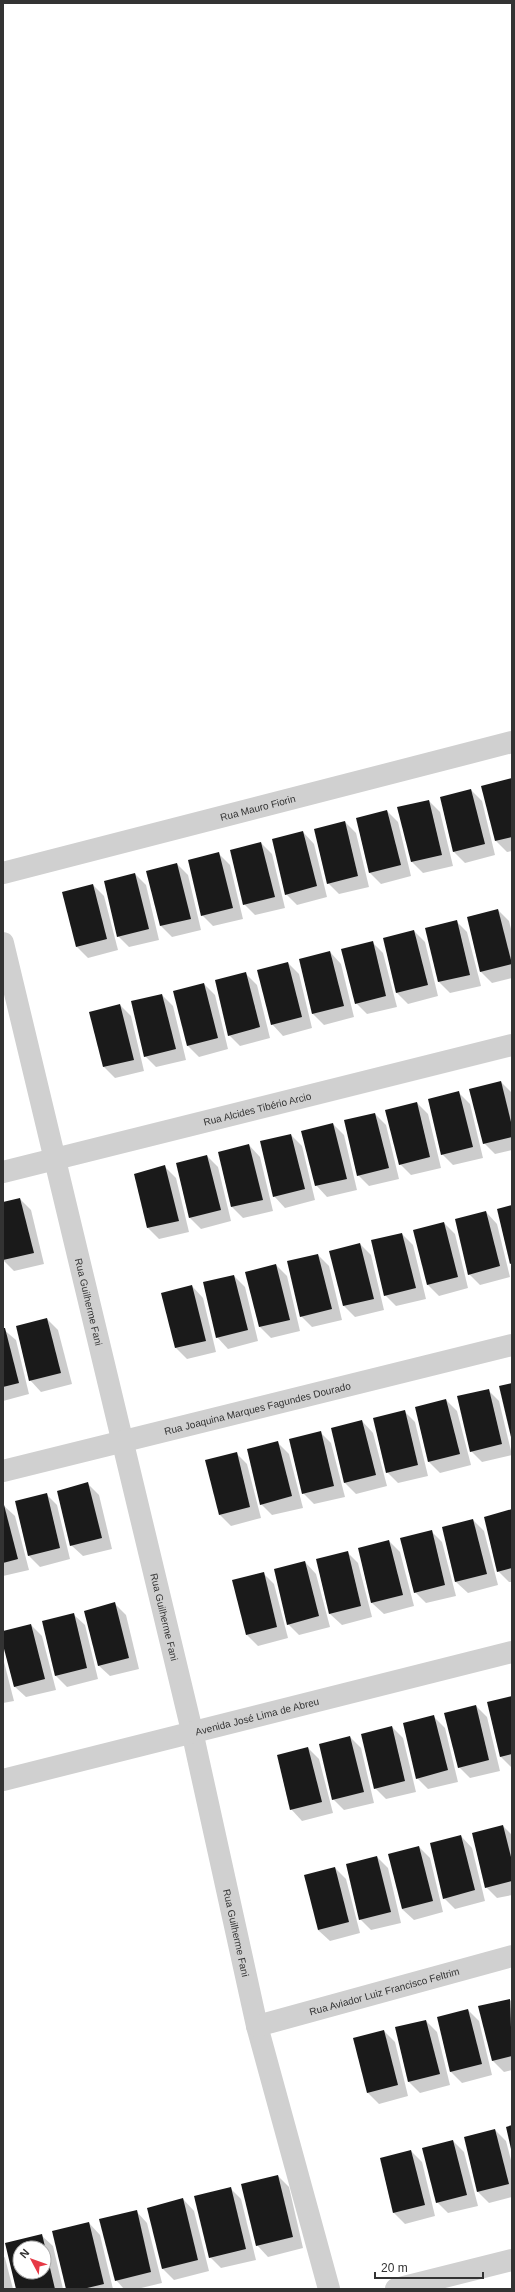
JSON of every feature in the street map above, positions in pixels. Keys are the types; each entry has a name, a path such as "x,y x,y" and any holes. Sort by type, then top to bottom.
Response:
{"street":[{"name":"Rua Mauro Fiorin","path":"3,873 512,742"},
{"name":"Rua Guilherme Fani","path":"3,943 56,1159 192,1732 257,2026 329,2289"},
{"name":"Rua Alcides Tibério Arcio","path":"3,1172 512,1045"},
{"name":"Rua Joaquina Marques Fagundes Dourado","path":"3,1471 512,1345"},
{"name":"Avenida José Lima de Abreu","path":"3,1780 512,1652"},
{"name":"Rua Aviador Luiz Francisco Feltrim","path":"257,2026 512,1956"},
{"path":"396,2289 512,2260"}],"building":[{"path":"512,778 512,837 495,841 481,786"},
{"path":"471,789 485,844 453,852 440,797"},
{"path":"429,800 442,855 411,862 397,807"},
{"path":"387,810 401,865 369,873 356,818"},
{"path":"345,821 358,876 327,884 314,829"},
{"path":"303,831 317,886 285,895 272,839"},
{"path":"261,842 275,897 243,905 230,850"},
{"path":"219,852 233,908 201,916 188,860"},
{"path":"177,863 191,919 160,926 146,871"},
{"path":"135,873 149,929 117,937 104,881"},
{"path":"93,884 107,939 76,947 62,892"},
{"path":"498,909 512,964 480,972 467,917"},
{"path":"457,920 470,975 438,982 425,928"},
{"path":"414,930 428,985 396,993 383,938"},
{"path":"373,941 386,996 355,1004 341,949"},
{"path":"330,951 344,1006 312,1014 299,959"},
{"path":"288,962 302,1017 271,1025 257,970"},
{"path":"246,972 260,1027 228,1036 215,980"},
{"path":"204,983 218,1038 187,1046 173,991"},
{"path":"162,994 176,1049 144,1057 131,1001"},
{"path":"120,1004 134,1060 103,1067 89,1012"},
{"path":"501,1081 512,1126 512,1137 483,1144 469,1089"},
{"path":"459,1091 473,1147 441,1155 428,1099"},
{"path":"417,1102 430,1157 399,1165 385,1110"},
{"path":"375,1113 389,1168 357,1176 344,1120"},
{"path":"333,1123 347,1179 315,1186 301,1131"},
{"path":"291,1134 305,1189 273,1197 260,1141"},
{"path":"249,1144 263,1200 231,1207 218,1152"},
{"path":"207,1155 221,1210 189,1218 176,1163"},
{"path":"165,1165 179,1221 147,1228 134,1174"},
{"path":"20,1198 34,1253 3,1260 3,1202"},
{"path":"512,1205 512,1263 510,1264 497,1209"},
{"path":"486,1211 500,1266 468,1275 455,1219"},
{"path":"444,1222 458,1277 427,1285 413,1230"},
{"path":"402,1233 416,1288 384,1296 371,1240"},
{"path":"360,1243 374,1299 343,1306 329,1251"},
{"path":"318,1254 332,1309 300,1317 287,1261"},
{"path":"276,1264 290,1320 259,1327 245,1272"},
{"path":"234,1275 248,1330 216,1338 203,1282"},
{"path":"192,1285 206,1341 175,1348 161,1293"},
{"path":"47,1318 61,1373 29,1381 16,1326"},
{"path":"3,1328 5,1328 19,1383 3,1387"},
{"path":"512,1383 512,1437 511,1437 499,1386"},
{"path":"489,1389 502,1444 470,1452 457,1396"},
{"path":"446,1399 460,1454 428,1462 415,1407"},
{"path":"405,1410 418,1465 386,1473 373,1418"},
{"path":"362,1420 376,1475 344,1483 331,1428"},
{"path":"321,1431 334,1486 302,1494 289,1439"},
{"path":"278,1441 292,1496 260,1505 247,1449"},
{"path":"237,1452 250,1507 219,1515 205,1460"},
{"path":"88,1482 102,1538 70,1546 57,1491"},
{"path":"47,1493 60,1548 28,1556 15,1501"},
{"path":"3,1501 18,1559 3,1563"},
{"path":"512,1509 512,1568 497,1572 484,1517"},
{"path":"473,1519 487,1574 455,1582 442,1527"},
{"path":"432,1530 445,1585 414,1593 400,1538"},
{"path":"389,1540 403,1595 371,1603 358,1548"},
{"path":"348,1551 361,1606 329,1614 316,1559"},
{"path":"305,1561 319,1616 287,1625 274,1569"},
{"path":"264,1572 277,1627 246,1635 232,1580"},
{"path":"115,1602 129,1658 98,1666 84,1611"},
{"path":"74,1613 87,1668 55,1676 42,1621"},
{"path":"31,1624 45,1679 14,1687 3,1645 3,1631"},
{"path":"512,1696 512,1754 500,1757 487,1702"},
{"path":"476,1705 489,1760 458,1768 444,1713"},
{"path":"434,1715 448,1770 416,1779 403,1723"},
{"path":"392,1726 405,1781 374,1789 361,1734"},
{"path":"350,1736 364,1792 332,1800 319,1744"},
{"path":"308,1747 322,1802 290,1810 277,1755"},
{"path":"503,1825 512,1861 512,1881 485,1888 472,1833"},
{"path":"461,1835 475,1890 443,1899 430,1843"},
{"path":"419,1846 433,1901 402,1909 388,1854"},
{"path":"377,1856 391,1912 359,1920 346,1864"},
{"path":"335,1867 349,1922 318,1930 304,1875"},
{"path":"510,1999 512,2056 492,2061 478,2006"},
{"path":"468,2009 482,2064 450,2072 437,2017"},
{"path":"426,2020 440,2074 408,2082 395,2027"},
{"path":"384,2030 398,2085 367,2093 353,2038"},
{"path":"512,2125 512,2149 511,2149 506,2127"},
{"path":"495,2129 509,2184 477,2192 464,2137"},
{"path":"453,2140 467,2195 436,2203 422,2148"},
{"path":"411,2150 425,2205 393,2213 380,2158"},
{"path":"278,2175 293,2237 256,2246 241,2184"},
{"path":"231,2187 246,2249 209,2258 194,2196"},
{"path":"183,2198 198,2260 162,2269 147,2208"},
{"path":"137,2210 151,2272 115,2281 99,2219"},
{"path":"89,2222 104,2284 83,2289 66,2289 52,2231"},
{"path":"42,2234 43,2240 17,2240"},
{"path":"12,2241 12,2272 5,2243"},
{"path":"52,2276 55,2289 16,2289 14,2280 52,2280"}]}
